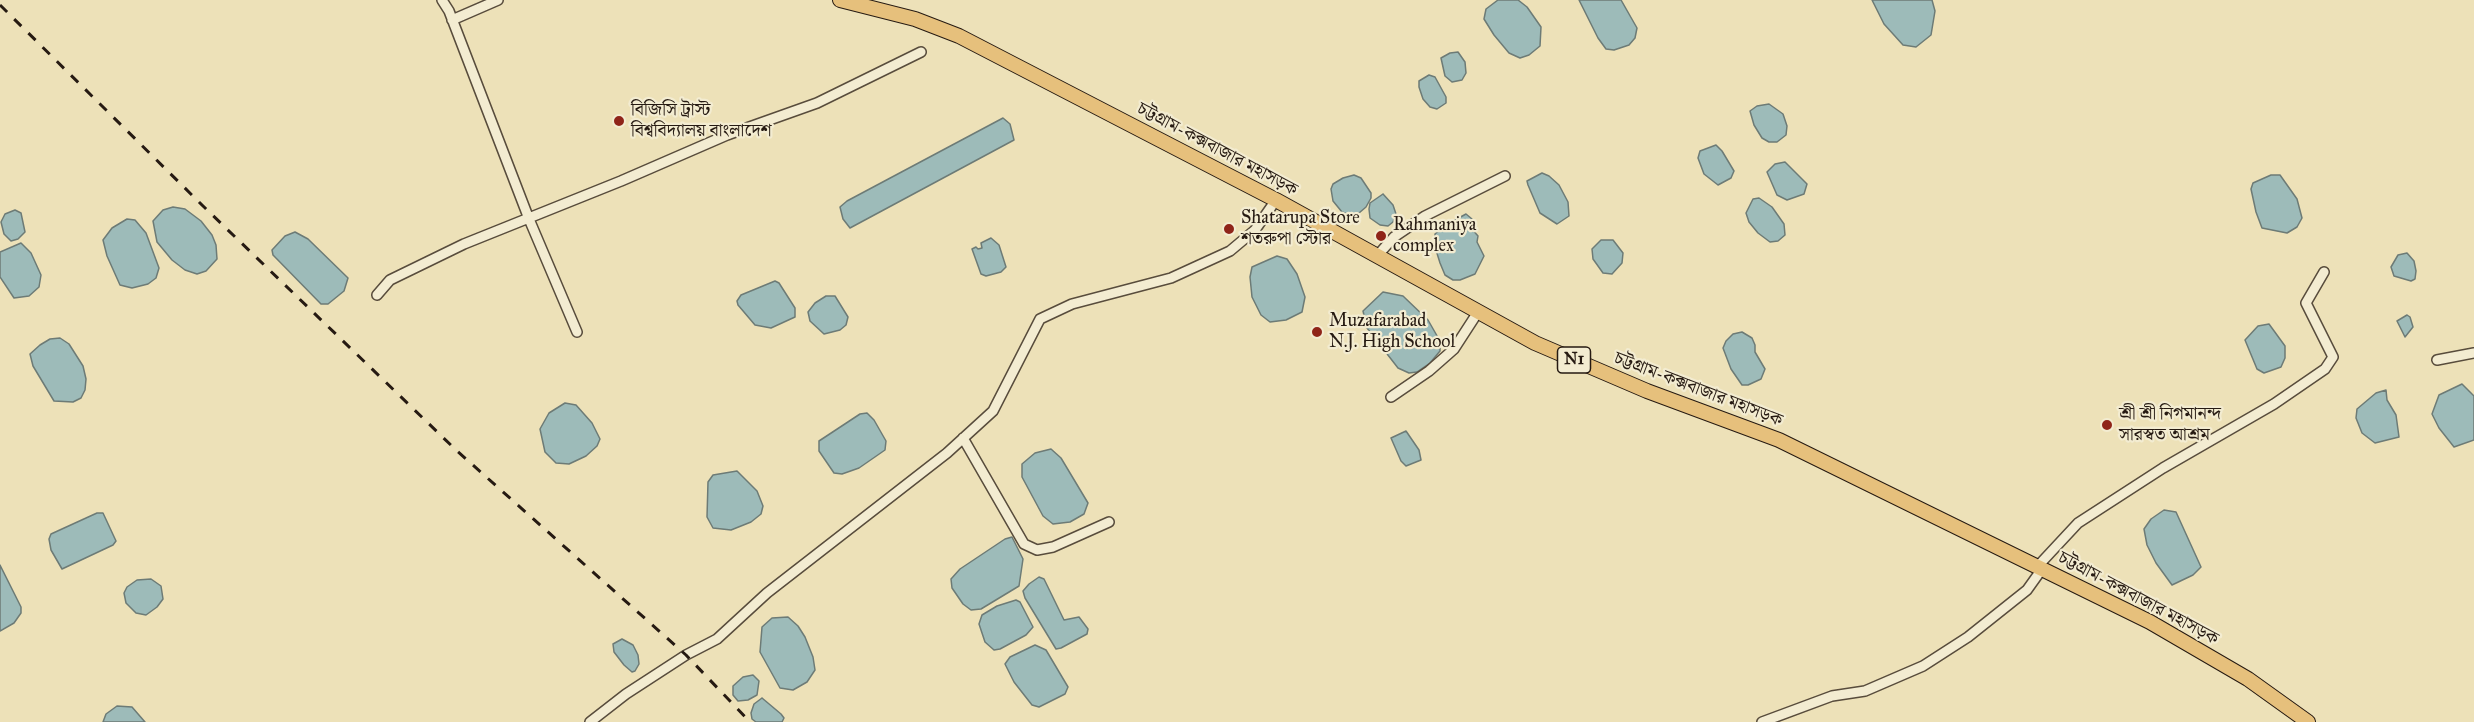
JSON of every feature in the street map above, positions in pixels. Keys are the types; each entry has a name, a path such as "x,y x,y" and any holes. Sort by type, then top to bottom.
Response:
{"highway":[{"name":"চট্টগ্রাম-কক্সবাজার মহাসড়ক","path":"840,0 915,19 958,36 1276,200 1535,343 1647,391 1779,440 2150,622 2248,679 2308,722"}],"street":[{"path":"442,0 452,20 529,219 577,332"},
{"path":"452,20 498,0"},
{"path":"377,295 390,280 464,244 727,135 817,103 921,52"},
{"path":"1377,256 1394,237 1425,216 1506,176"},
{"path":"590,722 646,681 686,655 717,639 767,593 963,438 993,411 1040,319 1072,304 1171,278 1230,251 1255,230 1276,200"},
{"path":"1762,722 1832,696 1865,691 1923,666 1968,637 2027,590 2040,568 2078,523 2163,468 2274,404 2325,369 2333,357 2306,303 2324,272"},
{"path":"1390,397 1429,371 1454,349 1478,312"},
{"path":"2437,360 2474,353"},
{"path":"963,438 1024,544 1037,550 1053,548 1109,522"}],"water":[{"path":"1498,0 1518,0 1527,7 1541,27 1540,46 1529,55 1520,58 1509,53 1484,19 1486,9"},
{"path":"1579,0 1621,0 1637,28 1635,38 1629,45 1614,50 1606,49"},
{"path":"1872,0 1932,0 1935,11 1931,35 1916,47 1903,45 1884,24"},
{"path":"1458,52 1465,62 1466,73 1462,80 1452,82 1445,76 1441,58"},
{"path":"1429,75 1435,77 1446,97 1446,103 1437,109 1430,107 1423,99 1419,87 1419,81"},
{"path":"1769,104 1783,114 1787,126 1786,135 1777,142 1769,142 1762,138 1754,125 1750,111 1757,106"},
{"path":"1003,118 1010,124 1014,140 850,228 843,219 840,207 847,201"},
{"path":"1716,145 1734,171 1731,178 1718,185 1704,174 1698,158 1700,151"},
{"path":"1785,162 1807,184 1804,194 1787,200 1777,195 1767,172 1775,164"},
{"path":"1542,173 1559,185 1568,202 1569,216 1557,224 1540,213 1528,185 1527,181"},
{"path":"1354,175 1361,178 1371,193 1371,198 1359,213 1350,215 1342,212 1333,201 1331,189 1333,184"},
{"path":"2271,175 2280,175 2297,199 2302,218 2297,227 2287,233 2262,228 2256,212 2251,189 2253,183"},
{"path":"1383,194 1393,205 1396,214 1393,222 1388,226 1380,225 1370,218 1370,203"},
{"path":"1759,198 1772,207 1784,224 1785,235 1778,241 1770,242 1749,222 1746,213 1753,199"},
{"path":"173,207 185,209 201,221 212,235 216,245 217,259 206,271 197,274 185,270 172,260 157,242 153,221 163,210"},
{"path":"15,210 21,213 25,232 18,239 11,241 4,234 1,222 5,214"},
{"path":"1466,214 1472,219 1471,228 1478,236 1477,242 1484,256 1475,274 1460,280 1453,280 1445,275 1440,263 1435,234"},
{"path":"127,219 135,220 146,233 159,268 156,278 148,284 132,288 120,285 107,256 103,240 112,228"},
{"path":"295,232 308,239 348,278 344,291 328,304 321,304 273,255 272,250 285,236"},
{"path":"991,238 999,245 1006,267 1001,272 986,276 981,274 972,249 982,248 981,243"},
{"path":"1601,240 1613,240 1623,253 1622,263 1612,274 1603,273 1593,259 1592,249"},
{"path":"21,243 31,253 41,275 39,287 29,296 14,298 0,277 0,252"},
{"path":"2407,253 2414,261 2416,271 2415,279 2411,281 2394,276 2391,267 2398,255"},
{"path":"1277,256 1287,259 1297,274 1305,297 1302,312 1286,320 1270,322 1261,315 1252,297 1250,277 1252,267"},
{"path":"775,281 779,283 795,308 795,317 771,328 755,325 737,301 741,295"},
{"path":"1383,292 1403,296 1428,320 1440,341 1440,351 1430,363 1417,372 1409,373 1398,368 1367,328 1363,311"},
{"path":"826,296 835,296 848,317 846,325 840,330 824,334 810,321 808,312 815,303"},
{"path":"2407,315 2413,327 2405,337 2397,321"},
{"path":"2269,324 2285,346 2285,358 2281,367 2264,373 2257,369 2245,340 2258,326"},
{"path":"1742,332 1752,338 1755,352 1765,369 1761,379 1748,385 1742,385 1731,369 1723,348 1733,334"},
{"path":"60,338 69,344 83,366 86,379 85,390 81,398 73,402 54,401 33,366 30,354 50,339"},
{"path":"2462,384 2474,396 2474,440 2454,447 2439,428 2432,414 2439,395"},
{"path":"2386,390 2387,400 2396,415 2399,437 2375,443 2362,433 2356,418 2357,409 2376,393"},
{"path":"565,403 576,405 592,423 600,439 597,446 586,456 569,464 556,463 545,452 540,429 549,413"},
{"path":"867,413 874,420 886,441 885,450 859,468 842,474 834,473 819,451 819,441 860,414"},
{"path":"1406,431 1419,450 1421,460 1406,466 1401,461 1391,438"},
{"path":"1051,449 1061,458 1088,503 1084,514 1070,522 1053,524 1043,516 1022,477 1022,464 1035,453"},
{"path":"737,471 757,491 763,506 761,514 751,522 731,530 713,528 707,517 708,482 713,475"},
{"path":"2164,510 2176,512 2201,567 2193,575 2172,585 2156,563 2147,545 2144,529 2151,519"},
{"path":"97,513 103,513 116,541 113,545 62,569 51,550 49,539 51,534"},
{"path":"1012,537 1023,559 1019,586 981,609 971,610 963,604 952,588 951,579 960,569 1005,539"},
{"path":"0,565 21,607 21,613 14,623 0,631"},
{"path":"1039,577 1044,579 1064,620 1079,617 1088,629 1087,634 1056,649 1023,591"},
{"path":"151,579 161,586 163,599 146,615 136,613 126,603 124,593 127,587 137,580"},
{"path":"1016,600 1020,602 1033,627 1026,635 994,650 985,642 979,624 982,615 997,606"},
{"path":"788,617 805,637 813,657 815,670 807,682 793,690 780,688 760,652 762,627 772,618"},
{"path":"622,639 633,645 638,655 639,664 635,671 632,672 624,665 614,652 613,644"},
{"path":"1035,645 1046,650 1068,687 1065,694 1039,707 1032,705 1014,682 1005,664 1010,657"},
{"path":"753,675 759,681 757,695 748,700 738,701 733,695 733,686 743,677"},
{"path":"762,698 781,714 784,718 782,722 756,722 752,719 754,704"},
{"path":"117,706 132,707 145,722 103,722 106,714"}],"railway":[{"path":"0,5 202,205 456,450 686,655 750,722"}],"place":[{"name":"বিজিসি ট্রাস্ট বিশ্ববিদ্যালয় বাংলাদেশ","path":"619,121"},
{"name":"Shatarupa Store শতরুপা স্টোর","path":"1229,229"},
{"name":"Rahmaniya complex","path":"1381,236"},
{"name":"Muzafarabad N.J. High School","path":"1317,332"},
{"name":"শ্রী শ্রী নিগমানন্দ সারস্বত আশ্রম","path":"2107,425"}]}
